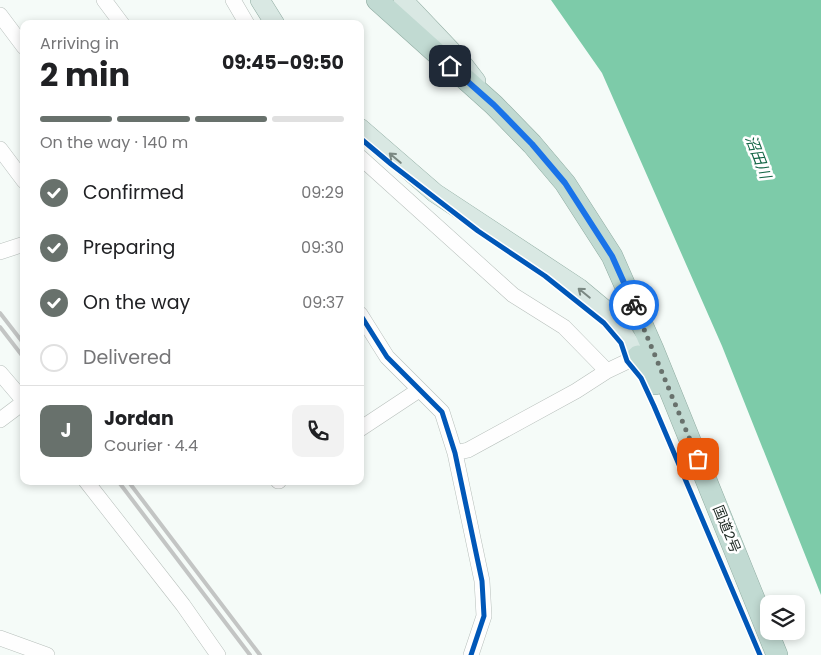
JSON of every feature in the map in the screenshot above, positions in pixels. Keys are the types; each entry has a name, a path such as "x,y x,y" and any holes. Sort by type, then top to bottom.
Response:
{"highway":[{"path":"377,0 494,105 532,144 571,191 612,256 646,352"},
{"name":"国道2号","path":"646,352 649,373 744,570 777,655"}],"main road":[{"path":"260,0 272,20"},
{"path":"403,0 459,59 494,105"},
{"path":"364,131 435,193 579,288 610,313 646,352"}],"street":[{"path":"104,0 119,20"},
{"path":"233,0 245,20"},
{"path":"0,15 20,42"},
{"path":"0,149 20,176"},
{"path":"364,161 514,295 564,327 607,371"},
{"path":"0,252 20,245"},
{"path":"364,320 387,357 442,412 455,453 482,581 484,616 471,655"},
{"path":"455,453 468,450 576,391 607,371 646,352"},
{"path":"0,373 20,396"},
{"path":"364,426 419,390"},
{"path":"0,420 20,404"},
{"path":"89,485 183,605 218,655"},
{"path":"0,638 46,655"}],"water":[{"name":"沼田川","path":"551,0 821,0 821,595 722,346 602,73"}],"railway":[{"path":"0,313 20,339"},
{"path":"0,327 20,353"},
{"path":"121,485 250,655"},
{"path":"131,485 260,655"}],"cycle path":[{"path":"364,141 478,231 545,276 604,323 621,343 627,361 641,378 654,406 760,655"},
{"path":"364,320 387,357 442,412 455,453 482,581 484,616 471,655"}],"way so far":[{"path":"634,305 698,459"}],"route":[{"path":"450,66 494,105 532,144 565,183 612,256 634,305"}]}
